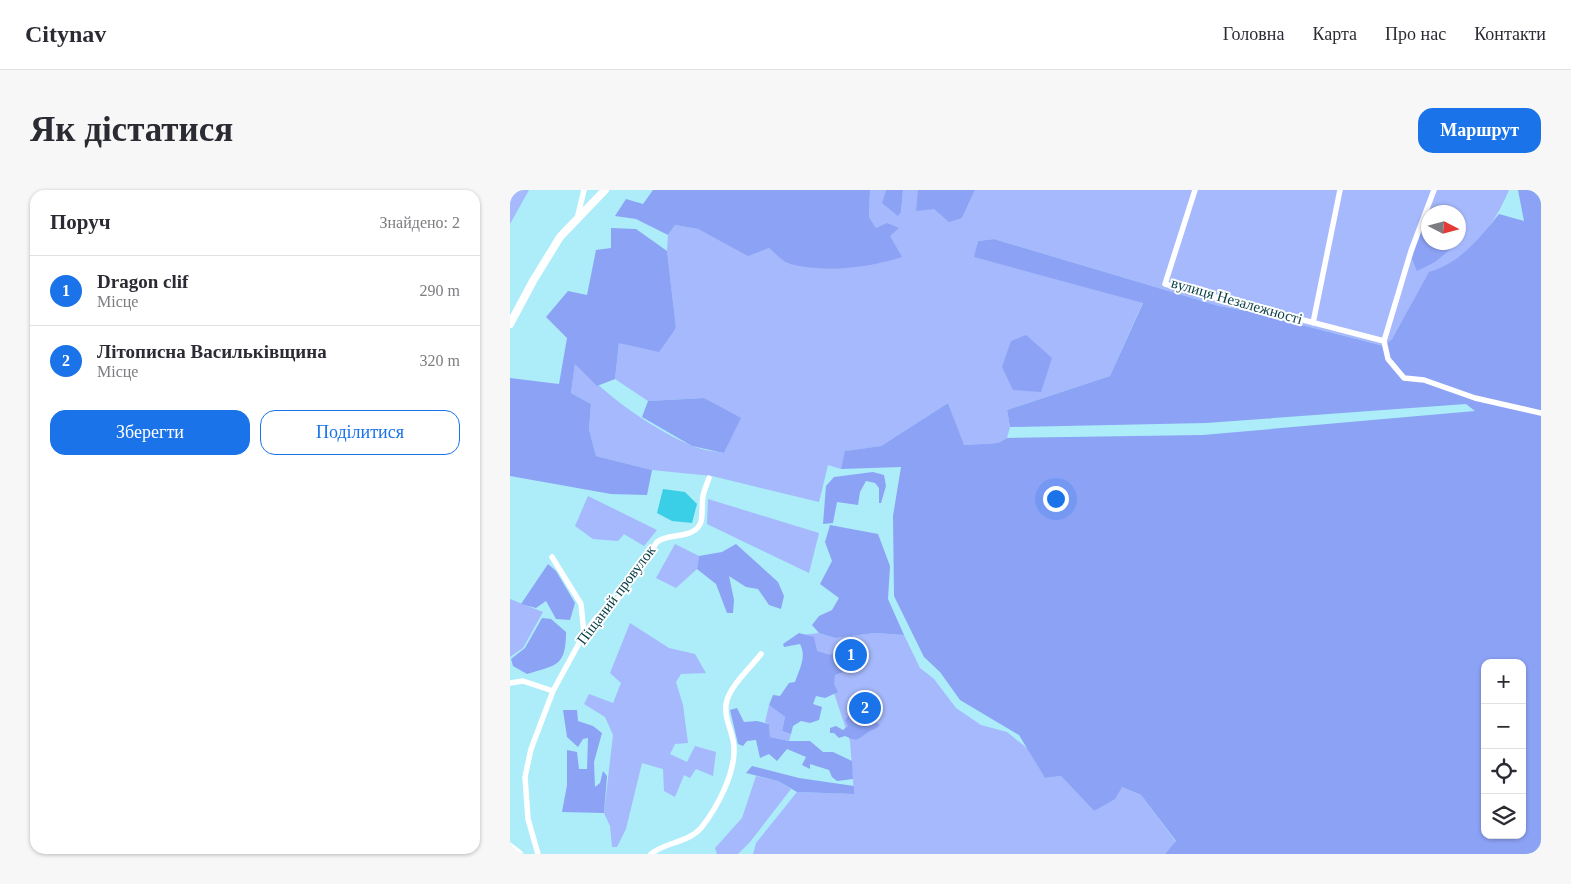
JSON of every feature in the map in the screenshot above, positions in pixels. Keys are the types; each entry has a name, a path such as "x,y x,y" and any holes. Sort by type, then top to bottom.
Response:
{"street":[{"path":"578,215 584,190"},
{"path":"510,324 560,237 578,215 605,190"},
{"name":"вулиця Незалежності","path":"1195,190 1166,284 1313,323"},
{"path":"1340,190 1313,323 1384,341"},
{"path":"1434,190 1411,251 1387,324 1384,341 1388,359 1404,378 1424,380 1475,398 1540,415 1541,413"},
{"name":"Піщаний провулок","path":"538,854 528,819 524,777 531,749 553,691 584,634 597,617 614,604 657,542 662,538 685,535 698,529 704,520 703,498 709,478"},
{"path":"552,557 581,604 584,634"},
{"path":"650,854 688,838 700,829 717,802 732,767 734,747 725,708 728,697 761,654"},
{"path":"510,683 523,681 553,691"},
{"path":"510,847 519,854"}],"shaded area":[{"path":"510,190 529,190 510,224"},
{"path":"653,190 870,190 869,217 876,228 887,223 899,228 890,236 902,257 875,264 846,268 803,267 787,263 769,248 748,256 698,229 675,225 668,235 636,219 615,216 626,199 643,204"},
{"path":"870,190 886,190 883,203 901,212 903,190 918,190 918,199 934,209 962,218 975,190 1509,190 1496,216 1478,240 1456,260 1429,273 1392,339 1384,346 1247,311 1219,306 994,239 978,241 975,257 1143,302 1110,376 1007,410 1010,427 1007,438 998,443 963,445 948,403 881,446 846,451 841,469 828,465 819,502 712,476 652,470 596,456 589,429 591,404 571,393 575,363 629,409 659,429 694,447 724,453 740,419 704,398 648,401 615,379 619,343 676,329 667,251 668,235 675,225 698,229 748,255 769,248 789,264 890,235 898,229 876,228 869,217"},
{"path":"886,190 903,190 901,212 898,216 882,203"},
{"path":"918,190 975,190 962,218 949,222 934,209 916,211"},
{"path":"1518,190 1541,190 1541,854 1165,854 1176,841 1141,795 1122,787 1115,799 1094,811 1061,776 1045,778 1019,735 960,700 940,672 924,657 894,596 893,516 901,467 841,469 845,451 881,446 948,403 964,445 998,443 1007,438 1203,435 1475,411 1466,404 1206,423 1010,427 1007,410 1110,376 1143,303 974,257 978,241 994,239 1219,306 1247,311 1384,346 1392,339 1429,272 1450,263 1468,249 1499,214 1524,221"},
{"path":"611,228 636,229 667,251 676,328 659,352 619,343 615,379 597,386 575,364 571,393 591,404 589,429 596,456 652,470 647,495 611,494 510,476 510,378 559,384 567,338 546,317 568,291 587,295 596,250 611,248"},
{"path":"1421,231 1421,250 1450,250 1435,262 1417,271 1412,259"},
{"path":"1026,335 1052,358 1041,392 1013,390 1002,367 1011,341"},
{"path":"704,398 741,418 724,453 692,446 642,417 648,401"},
{"path":"873,472 884,475 886,486 881,503 879,503 879,488 875,483 866,481 860,492 858,505 837,502 833,523 823,524 826,486 834,477"},
{"path":"663,489 685,492 697,504 692,523 672,521 657,513"},
{"path":"588,496 657,530 644,546 624,534 618,541 593,539 575,526"},
{"path":"708,499 819,533 809,573 707,524"},
{"path":"830,525 878,534 890,566 888,599 904,635 875,633 835,638 819,633 812,625 819,616 832,610 839,598 820,584 832,561 825,542"},
{"path":"675,544 699,556 697,569 676,588 656,578"},
{"path":"736,544 778,582 784,596 781,609 769,605 758,589 746,587 729,576 734,600 733,613 727,613 716,584 697,569 699,556 722,552"},
{"path":"548,564 556,571 575,603 570,620 556,619 546,601 536,608 521,604"},
{"path":"510,599 543,612 523,648 510,657"},
{"path":"542,618 551,619 566,632 564,652 557,663 552,666 527,674 513,666 511,659 525,648"},
{"path":"630,623 669,648 695,654 706,673 681,674 676,682 683,705 688,743 675,744 670,754 687,762 695,746 716,752 713,776 696,769 690,778 684,775 675,797 664,791 663,769 642,763 626,829 617,847 612,847 610,826 604,813 613,735 605,717 584,704 589,694 613,703 621,683 610,673"},
{"path":"799,633 814,637 817,651 830,655 837,651 841,652 843,672 835,675 834,684 838,692 825,698 816,696 813,704 822,707 819,720 810,723 801,721 793,726 791,734 782,731 785,717 769,705 773,695 780,696 789,683 795,682 802,663 802,649 800,644 784,647 783,644"},
{"path":"819,633 835,638 875,633 904,635 920,668 934,679 956,708 981,725 1007,732 1028,749 1045,778 1061,776 1094,811 1122,787 1141,795 1176,842 1165,854 753,854 756,843 797,792 854,794 850,741 834,693 802,635"},
{"path":"769,705 785,717 782,731 791,734 789,741 770,737 769,724 765,722"},
{"path":"856,706 880,725 857,739 845,736 839,738 834,733 830,733 830,728 836,726 843,730 848,726 845,720"},
{"path":"737,708 744,722 757,721 769,724 770,737 789,741 810,741 823,752 833,752 852,761 853,779 837,781 832,777 829,770 810,764 810,769 802,765 806,757 787,749 777,761 769,754 760,758 756,740 747,741 743,746 738,744 730,710"},
{"path":"563,710 577,710 578,721 593,726 602,733 594,762 595,787 600,783 603,771 607,776 604,813 562,812 567,785 567,750 577,752 579,769 587,769 588,738 583,739 578,747 567,737"},
{"path":"752,766 799,778 854,786 854,794 797,792 778,781 746,773"},
{"path":"756,776 778,781 791,789 750,842 738,854 717,854 715,848 742,818"}],"place":[{"name":"Dragon clif","path":"851,655"},
{"name":"Літописна Васильківщина","path":"865,708"}]}
